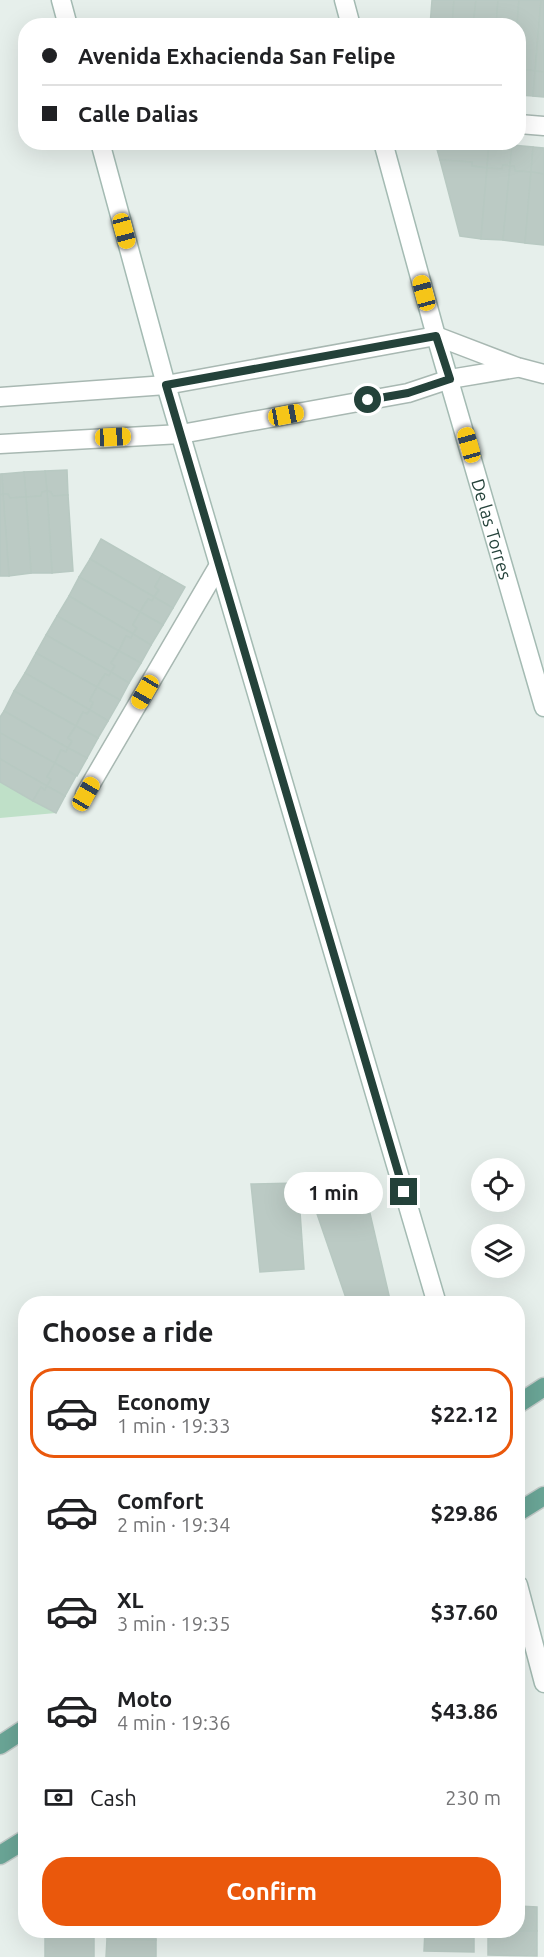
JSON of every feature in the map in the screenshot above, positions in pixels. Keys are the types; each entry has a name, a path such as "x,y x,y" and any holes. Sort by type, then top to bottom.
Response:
{"main road":[{"path":"61,0 66,18"},
{"path":"344,0 349,18"},
{"path":"526,125 544,126"},
{"path":"102,150 166,385 435,1296"},
{"name":"De las Torres","path":"385,150 436,336 544,707"},
{"path":"0,397 166,385 436,336 518,368 544,374"},
{"path":"0,444 181,434 408,393 450,379 518,368"},
{"path":"86,794 219,565"},
{"path":"525,1399 544,1387"},
{"path":"525,1508 544,1496"},
{"path":"525,1611 544,1683"},
{"path":"0,1745 18,1733"},
{"path":"0,1855 18,1844"}],"green space":[{"path":"0,782 56,813 0,818"}],"building":[{"path":"432,0 454,0 453,18 431,18"},
{"path":"454,0 476,0 474,18 453,18"},
{"path":"476,0 498,0 497,18 474,18"},
{"path":"498,0 519,0 518,18 497,18"},
{"path":"519,0 541,0 535,71 526,70 526,18 518,18"},
{"path":"541,0 544,0 544,72 535,71"},
{"path":"526,70 535,71 533,96 526,96"},
{"path":"535,71 544,72 544,97 533,96"},
{"path":"526,146 533,147 531,172 515,171 514,166 510,166 512,150 526,150"},
{"path":"533,147 544,148 544,174 531,172"},
{"path":"437,150 488,150 487,168 472,166 472,162 440,160"},
{"path":"488,150 512,150 510,166 503,165 502,169 487,168"},
{"path":"440,160 472,162 472,166 487,168 481,239 460,236"},
{"path":"503,165 510,166 503,240 481,239 487,168 502,169"},
{"path":"510,166 514,166 515,171 531,172 525,243 503,240"},
{"path":"531,172 544,174 544,245 525,243"},
{"path":"67,470 68,495 53,496 47,491 45,471"},
{"path":"45,471 47,491 42,492 41,496 26,497 24,472"},
{"path":"24,472 26,497 10,498 8,494 3,494 2,474"},
{"path":"0,474 2,474 3,494 0,495"},
{"path":"47,491 53,496 68,495 73,571 52,573"},
{"path":"47,491 52,573 31,573 26,497 41,496 42,492"},
{"path":"3,494 8,494 10,498 26,497 31,573 9,576"},
{"path":"3,494 9,576 0,576 0,495"},
{"path":"101,539 162,574 155,587 159,590 154,597 90,559"},
{"path":"90,559 154,597 152,601 148,599 140,612 79,577"},
{"path":"162,574 185,587 173,608 154,597 159,590 155,587"},
{"path":"79,577 140,612 133,625 137,628 133,634 69,596"},
{"path":"69,596 133,634 131,638 126,636 119,651 57,616"},
{"path":"154,597 173,608 163,625 140,612 148,599 152,601"},
{"path":"140,612 163,625 151,645 133,634 137,628 133,625"},
{"path":"57,616 119,651 111,663 115,666 111,672 46,635"},
{"path":"133,634 151,645 141,663 119,651 126,636 131,638"},
{"path":"46,635 111,672 109,676 105,674 97,687 36,653"},
{"path":"119,651 141,663 129,683 111,672 115,666 111,663"},
{"path":"36,653 97,687 90,700 93,703 90,710 25,673"},
{"path":"111,672 129,683 120,700 97,687 105,674 109,676"},
{"path":"25,673 90,710 87,714 83,712 76,726 14,691"},
{"path":"97,687 120,700 108,721 90,710 93,703 90,700"},
{"path":"14,691 76,726 68,738 72,741 68,748 4,711"},
{"path":"90,710 108,721 98,738 76,726 83,712 87,714"},
{"path":"4,711 68,748 66,752 61,750 55,763 0,733 0,717"},
{"path":"76,726 98,738 87,758 68,748 72,741 68,738"},
{"path":"0,733 55,763 47,777 51,779 47,786 0,759"},
{"path":"68,748 87,758 77,776 55,763 61,750 66,752"},
{"path":"0,759 47,786 45,790 41,787 33,801 0,782"},
{"path":"55,763 76,776 65,796 47,786 51,779 47,777"},
{"path":"47,786 65,796 56,813 33,801 41,787 45,790"},
{"path":"298,1183 304,1269 260,1272 251,1184"},
{"path":"365,1192 389,1296 345,1296 315,1208"},
{"path":"525,1906 537,1907 537,1931 525,1931"},
{"path":"525,1931 537,1931 537,1956 488,1955 488,1938 525,1938"},
{"path":"45,1938 94,1938 94,1957 45,1957"},
{"path":"156,1938 156,1940 107,1939"},
{"path":"425,1938 474,1938 474,1952 424,1951"},
{"path":"107,1939 156,1940 156,1957 106,1957"}],"route":[{"path":"368,400 408,393 450,379 436,336 166,385 404,1192"}]}
